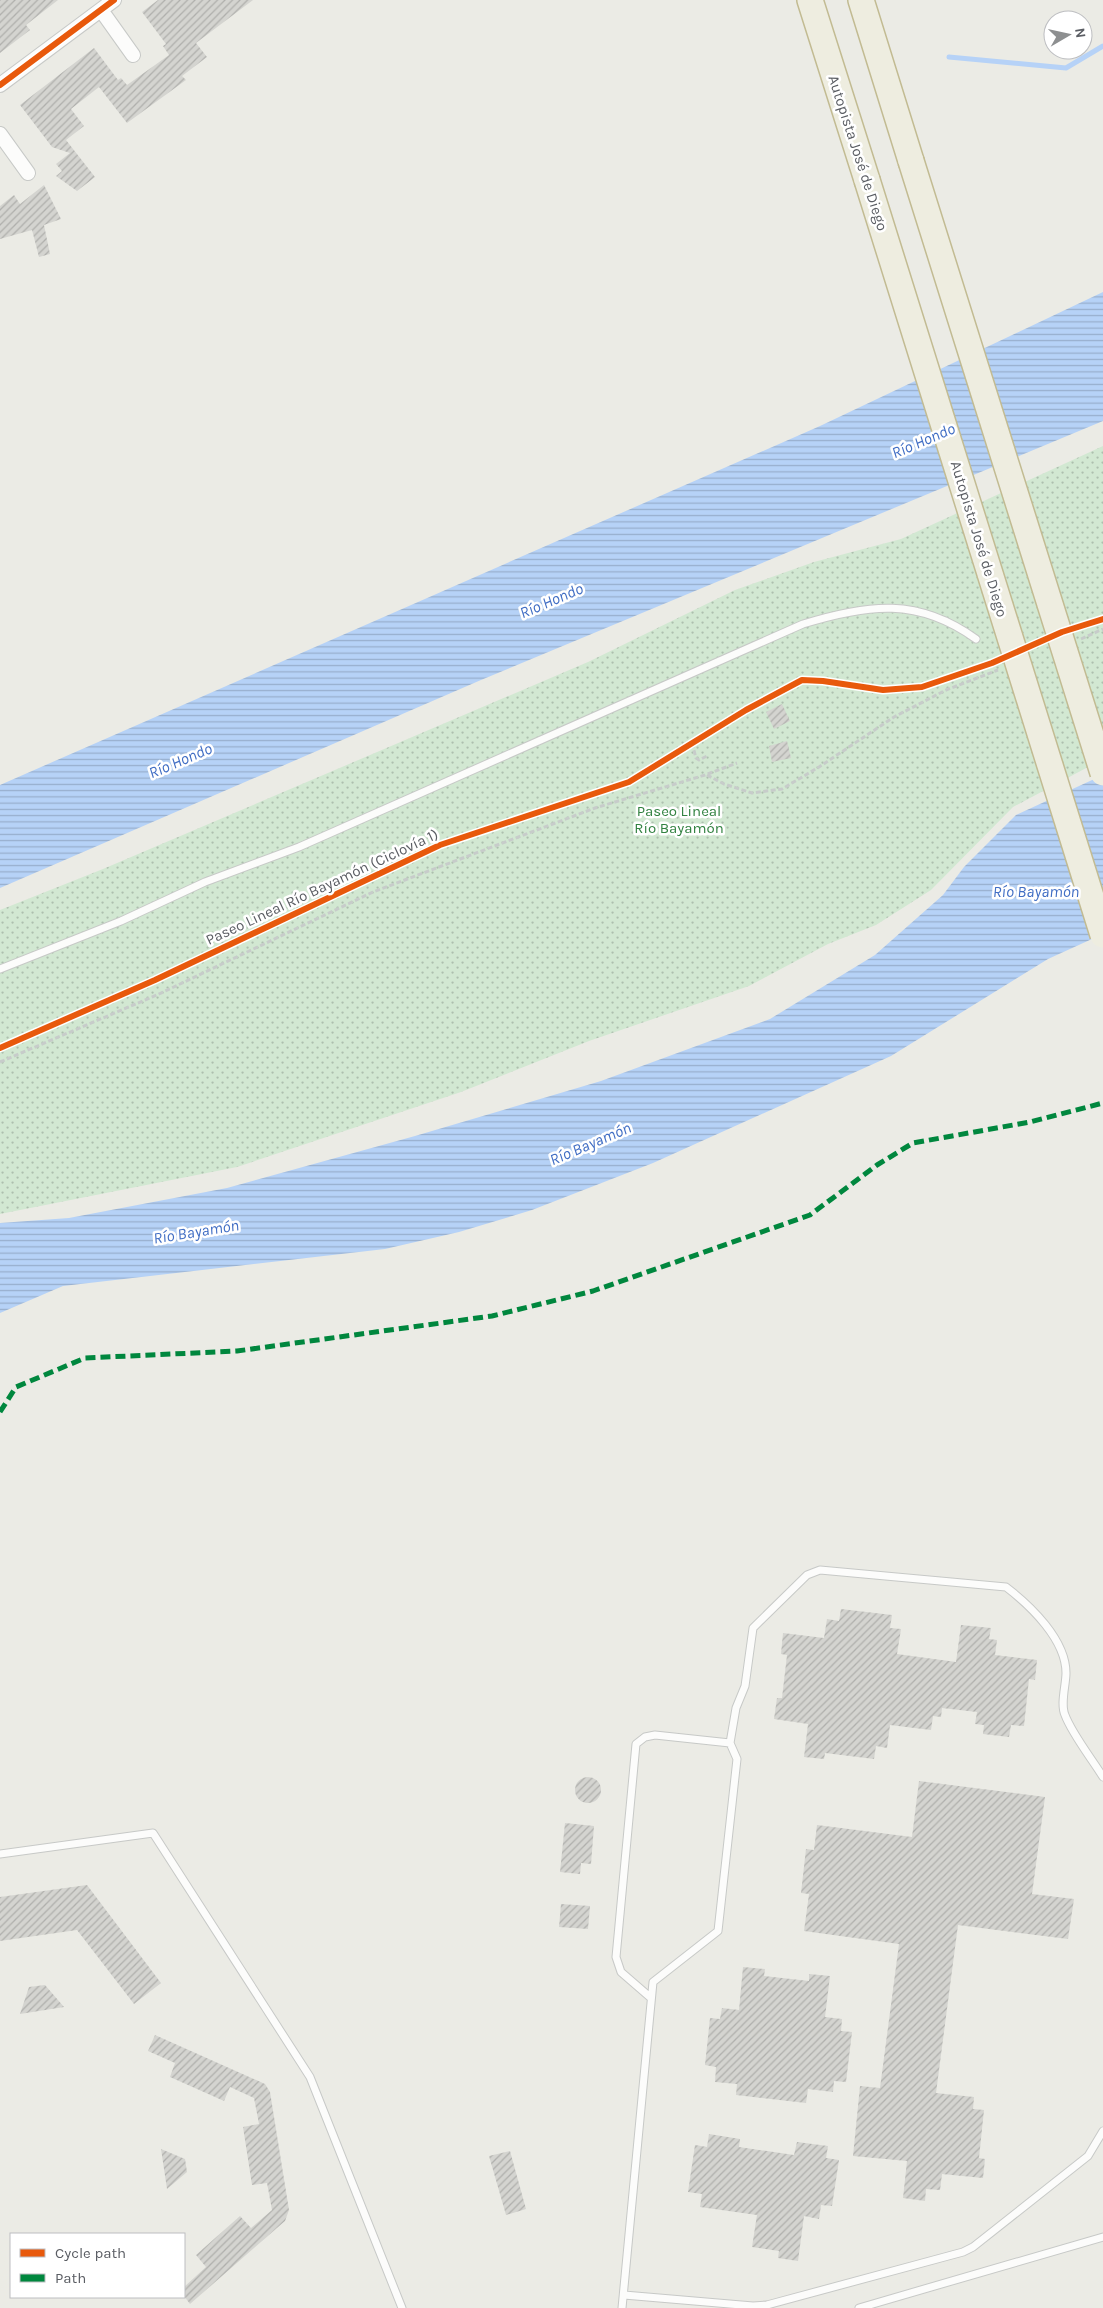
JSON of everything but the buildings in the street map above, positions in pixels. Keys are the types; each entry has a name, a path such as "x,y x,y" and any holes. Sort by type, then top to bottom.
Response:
{"highway":[{"name":"Autopista José de Diego","path":"810,0 1103,935"},
{"path":"825,0 852,95 866,175"},
{"path":"861,0 1103,773"}],"street":[{"path":"0,85 114,0"},
{"path":"101,10 133,56"},
{"path":"0,134 28,173"}],"lane":[{"path":"0,969 121,921 206,882 308,843 803,624 830,616 872,608 919,610 946,620 976,639"},
{"path":"622,2308 652,1982 718,1931 737,1759 730,1743 736,1708 745,1686 753,1628 807,1576 820,1570 1006,1587 1048,1630 1059,1647 1066,1671 1064,1714 1103,1777"},
{"path":"651,1998 620,1972 616,1957 636,1744 644,1737 655,1736 730,1743"},
{"path":"0,1854 152,1833 310,2077 402,2308"},
{"path":"624,2295 767,2306 963,2252 973,2247 1088,2156 1103,2131"},
{"path":"859,2308 1103,2237"}],"path":[{"path":"1078,640 1103,629"},
{"path":"707,775 724,784 752,793 782,789 819,768 894,717 946,690 1001,669"},
{"path":"684,749 700,738"},
{"path":"692,743 696,758 699,760 707,756"},
{"path":"0,1062 159,994 373,892 595,808 707,775 738,763"}],"green space":[{"name":"Paseo Lineal Río Bayamón","path":"1103,446 1103,759 1013,807 931,890 876,925 828,944 749,986 589,1041 461,1092 237,1167 0,1214 0,910 103,869 588,662 735,590 814,562 901,539"}],"water":[{"name":"Río Hondo","path":"1103,292 1103,421 481,680 0,888 0,785 820,426"},
{"name":"Río Bayamón","path":"1103,775 1103,934 1048,959 891,1056 653,1163 532,1210 459,1232 385,1249 63,1286 0,1313 0,1223 69,1218 227,1188 415,1136 601,1081 770,1019 875,955 943,895 964,867 1016,815"}],"waterway":[{"path":"949,57 1066,68 1103,46"}],"marked path":[{"path":"0,1412 16,1387 85,1358 237,1351 492,1316 593,1291 810,1215 877,1165 913,1143 1030,1122 1103,1103"}],"cycle path":[{"path":"0,85 114,0"},
{"name":"Paseo Lineal Río Bayamón (Ciclovía 1)","path":"0,1048 155,980 440,845 629,782 746,710 802,680 823,681 883,690 922,687 992,663 1062,632 1103,619"}]}
